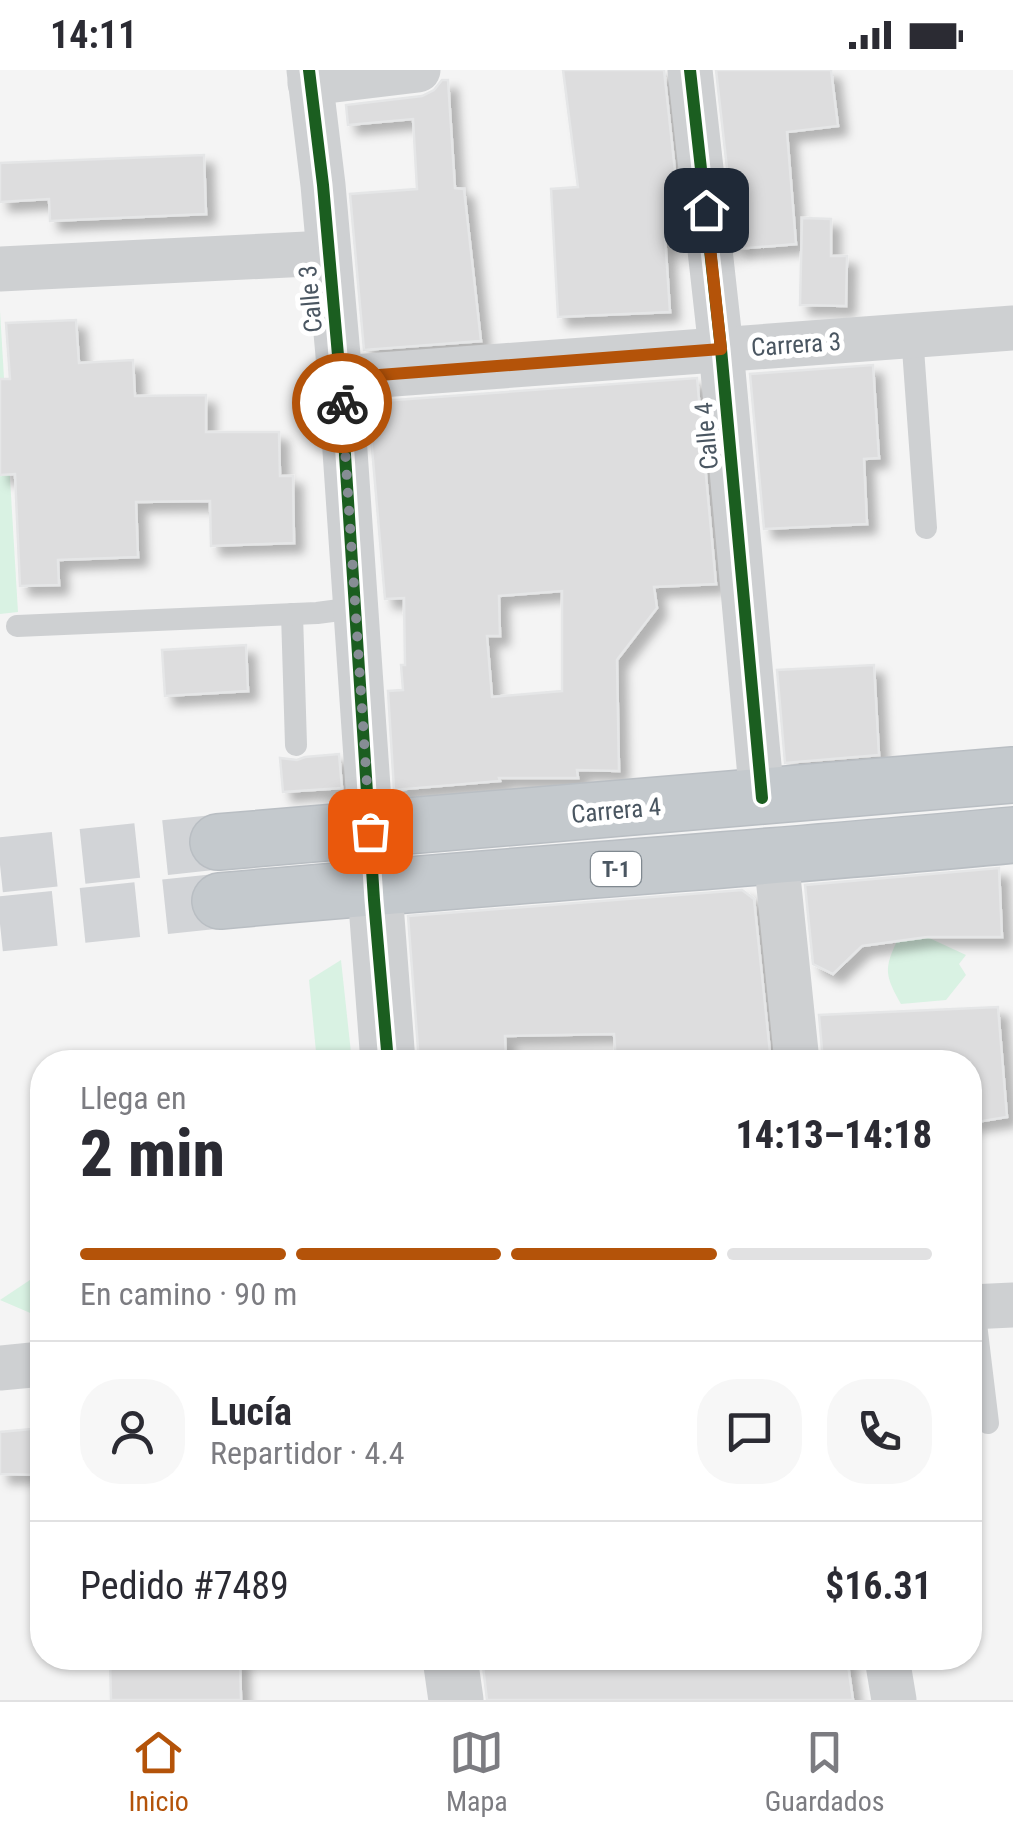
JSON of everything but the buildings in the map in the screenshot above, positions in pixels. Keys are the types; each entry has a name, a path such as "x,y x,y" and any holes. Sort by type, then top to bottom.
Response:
{"highway":[{"name":"Carrera 4","path":"218,842 1013,775"},
{"name":"T-1","path":"220,902 1013,835"}],"street":[{"path":"310,76 418,70"},
{"name":"Calle 4","path":"690,70 721,349 762,798"},
{"name":"Calle 3","path":"310,76 340,378 387,1050"},
{"path":"0,269 328,253"},
{"name":"Carrera 3","path":"340,378 1013,328"},
{"path":"776,857 796,1050"},
{"path":"0,1368 30,1365"},
{"path":"452,1670 456,1700"},
{"path":"888,1670 894,1700"}],"lane":[{"path":"912,336 926,528"},
{"path":"17,626 355,608"},
{"path":"292,614 296,745"},
{"path":"986,1307 988,1422"}],"green space":[{"path":"0,311 18,612 0,614"},
{"path":"927,937 966,955 959,964 966,975 946,1000 901,1004 888,973 893,951 897,941"},
{"path":"341,960 351,1050 316,1050 309,980"},
{"path":"30,1280 30,1313 0,1300"}],"tunnel":[{"path":"0,865 218,842"},
{"path":"0,924 220,901"}],"cycle path":[{"path":"309,70 340,378 387,1050"},
{"path":"690,70 721,349 762,798"}],"way so far":[{"path":"342,403 370,831"}],"route":[{"path":"342,403 340,378 721,349 706,210"}]}
